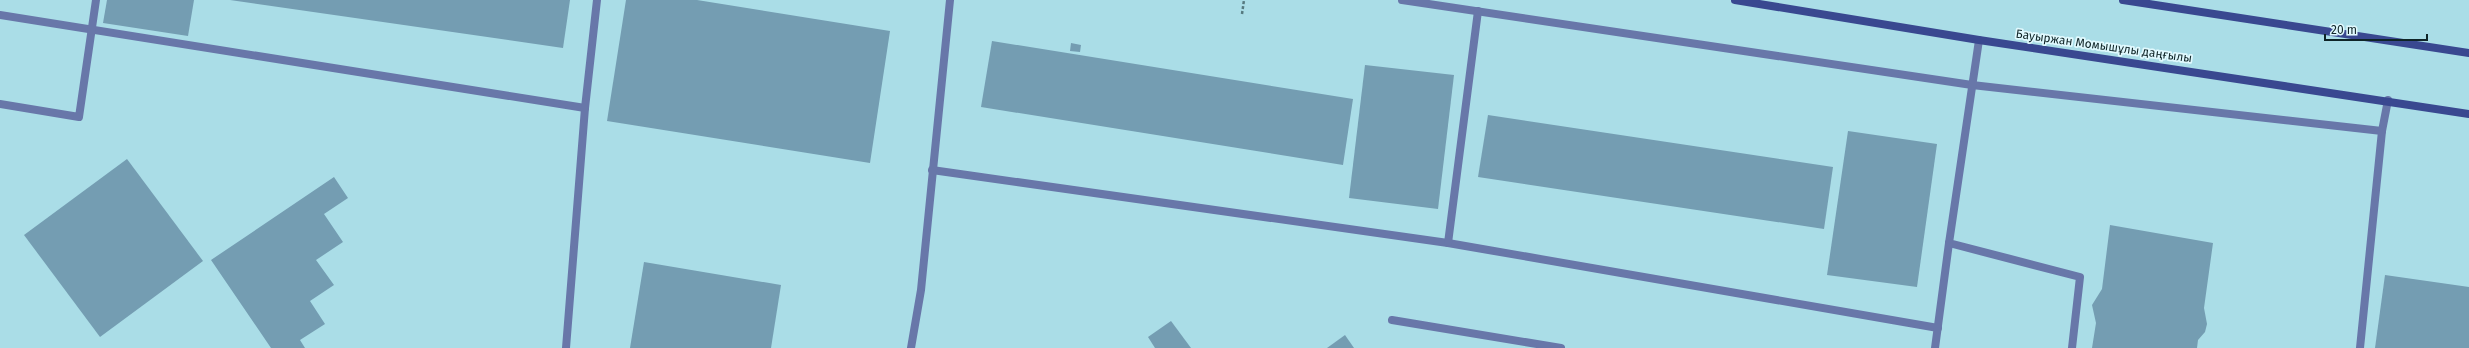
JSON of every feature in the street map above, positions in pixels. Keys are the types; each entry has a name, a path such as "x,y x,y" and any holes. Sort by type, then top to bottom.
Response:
{"main road":[{"name":"Бауыржан Момышұлы даңғылы","path":"1736,0 1979,40 2388,100 2469,114"},
{"path":"2123,0 2469,53"}],"lane":[{"path":"0,104 79,117 96,0"},
{"path":"566,348 586,108 597,0"},
{"path":"911,348 920,290 950,0"},
{"path":"1402,0 1972,84 2382,131"},
{"path":"1448,243 1478,11"},
{"path":"0,15 586,108"},
{"path":"1935,348 1979,40"},
{"path":"2360,348 2382,131 2388,100"},
{"path":"932,170 1448,243 1938,328"},
{"path":"1949,243 2080,277 2072,348"},
{"path":"1392,320 1561,348"}],"path":[{"path":"1242,14 1244,0"}],"building":[{"path":"107,0 194,0 188,36 103,23"},
{"path":"230,0 570,0 563,48"},
{"path":"626,0 697,0 890,31 870,163 607,121"},
{"path":"992,41 1353,99 1343,165 981,107"},
{"path":"1071,43 1081,45 1080,52 1070,51"},
{"path":"1365,65 1454,75 1438,209 1349,198"},
{"path":"1488,115 1833,167 1824,229 1478,177"},
{"path":"1848,131 1937,144 1917,287 1827,275"},
{"path":"127,159 203,261 100,337 24,235"},
{"path":"334,177 348,198 324,214 343,242 316,260 334,285 310,301 325,324 300,340 305,348 271,348 211,260"},
{"path":"2110,225 2213,243 2204,308 2207,324 2205,332 2198,340 2197,348 2092,348 2096,323 2092,305 2102,289"},
{"path":"644,262 781,285 771,348 630,348"},
{"path":"2385,275 2469,287 2469,348 2375,348"},
{"path":"1171,321 1191,348 1155,348 1148,337"},
{"path":"1345,335 1354,348 1327,348"}]}
